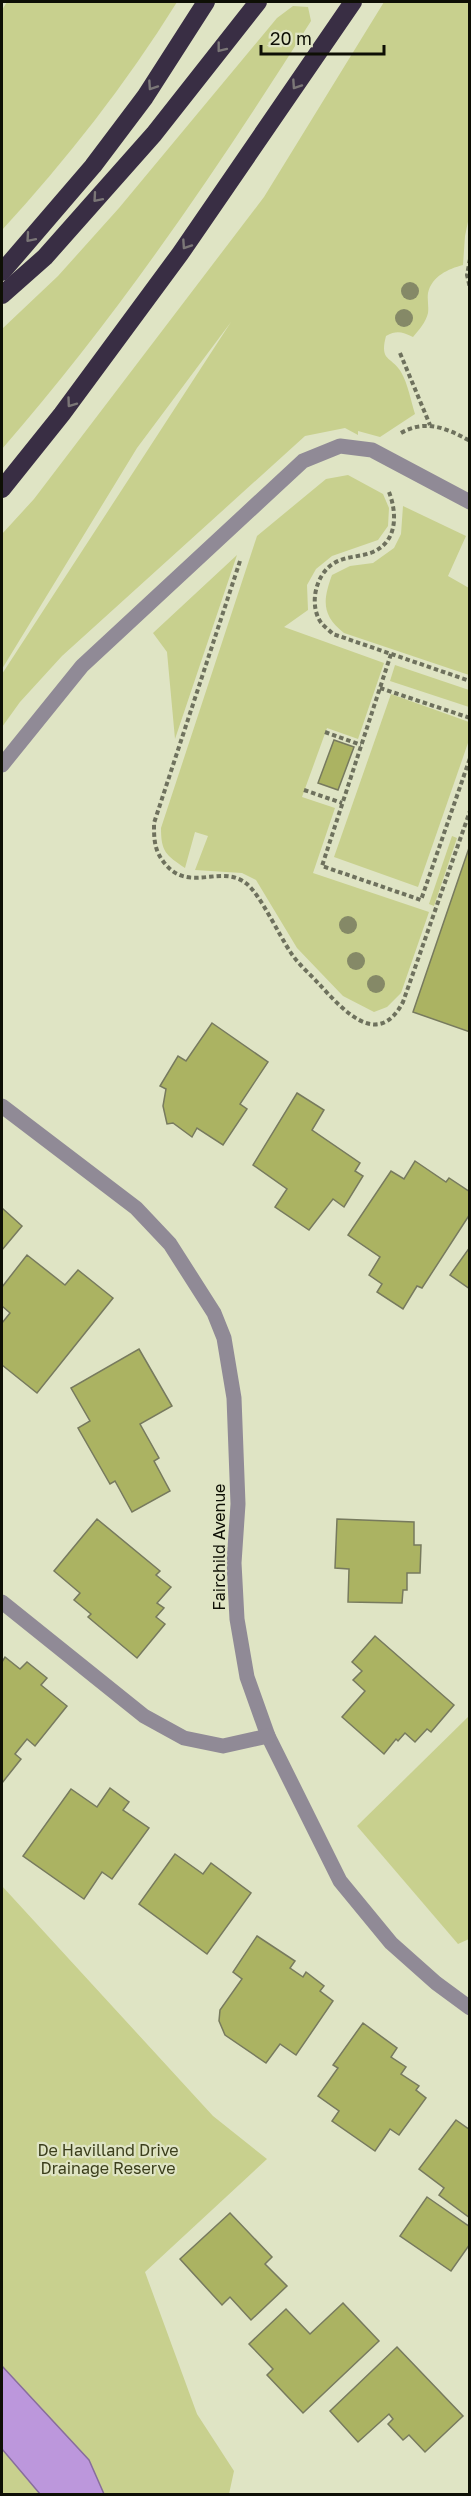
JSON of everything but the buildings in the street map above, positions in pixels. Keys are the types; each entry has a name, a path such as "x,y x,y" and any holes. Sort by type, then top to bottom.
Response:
{"highway":[{"path":"2,272 93,166 145,97 206,2"},
{"path":"2,295 45,257 154,134 258,2"},
{"path":"2,489 62,414 180,254 353,2"}],"street":[{"path":"2,765 82,666 303,461 340,446 375,452 470,502"},
{"name":"Fairchild Avenue","path":"2,1106 136,1208 170,1244 214,1313 224,1338 234,1398 238,1504 234,1563 237,1620 247,1677 268,1736 340,1881 391,1943 436,1983 470,2008"},
{"path":"2,1602 144,1716 184,1738 223,1746 268,1736"}],"path":[{"path":"470,259 467,275 470,288"},
{"path":"400,353 429,425 448,429 470,441"},
{"path":"375,452 391,498 396,521 387,541 374,552 333,564 318,580 314,602 320,621 333,634 470,681"},
{"path":"242,556 154,823 154,845 158,856 170,869 185,878 227,875 243,881 254,890 293,956 343,1010 360,1022 375,1025 393,1018 404,1002 470,811"},
{"path":"391,654 322,866 422,900 470,758"},
{"path":"380,688 470,718"},
{"path":"325,732 361,745"},
{"path":"304,790 342,803"}],"green space":[{"path":"7,2 177,2 95,120 2,230 2,10"},
{"path":"384,2 469,2 470,212 465,236 463,265 446,271 433,282 428,293 427,316 413,337 396,332 386,336 384,344 385,355 403,377 415,414 380,437 358,431 358,435 345,428 305,436 62,656 20,702 2,727 2,674 231,322 137,448 2,669 2,534 34,499 264,197"},
{"path":"293,6 308,7 311,21 239,132 126,295 2,449 2,329 58,276 119,208 277,18"},
{"path":"348,475 383,494 389,508 388,526 378,540 332,556 316,569 307,585 308,610 284,627 384,663 358,739 327,728 302,797 335,808 313,873 429,912 401,993 387,1007 374,1012 343,996 297,948 256,880 242,873 195,870 208,836 195,832 185,868 166,852 161,836 161,828 257,536 326,479"},
{"path":"403,506 466,536 448,576 469,588 469,675 344,633 331,620 328,613 326,600 332,575 350,566 373,563 394,548 401,534"},
{"path":"237,555 175,739 167,652 153,633"},
{"path":"395,665 469,690 469,707 390,681"},
{"path":"391,694 469,722 469,740 418,887 334,857"},
{"path":"452,836 457,838 434,906 429,904"},
{"path":"469,1716 469,1939 458,1944 357,1826"},
{"name":"De Havilland Drive Drainage Reserve","path":"2,1886 213,2116 267,2159 145,2272 197,2414 234,2471 229,2494 2,2494"}],"shaded area":[{"path":"2,2366 89,2460 104,2494 40,2494 2,2449"}]}
